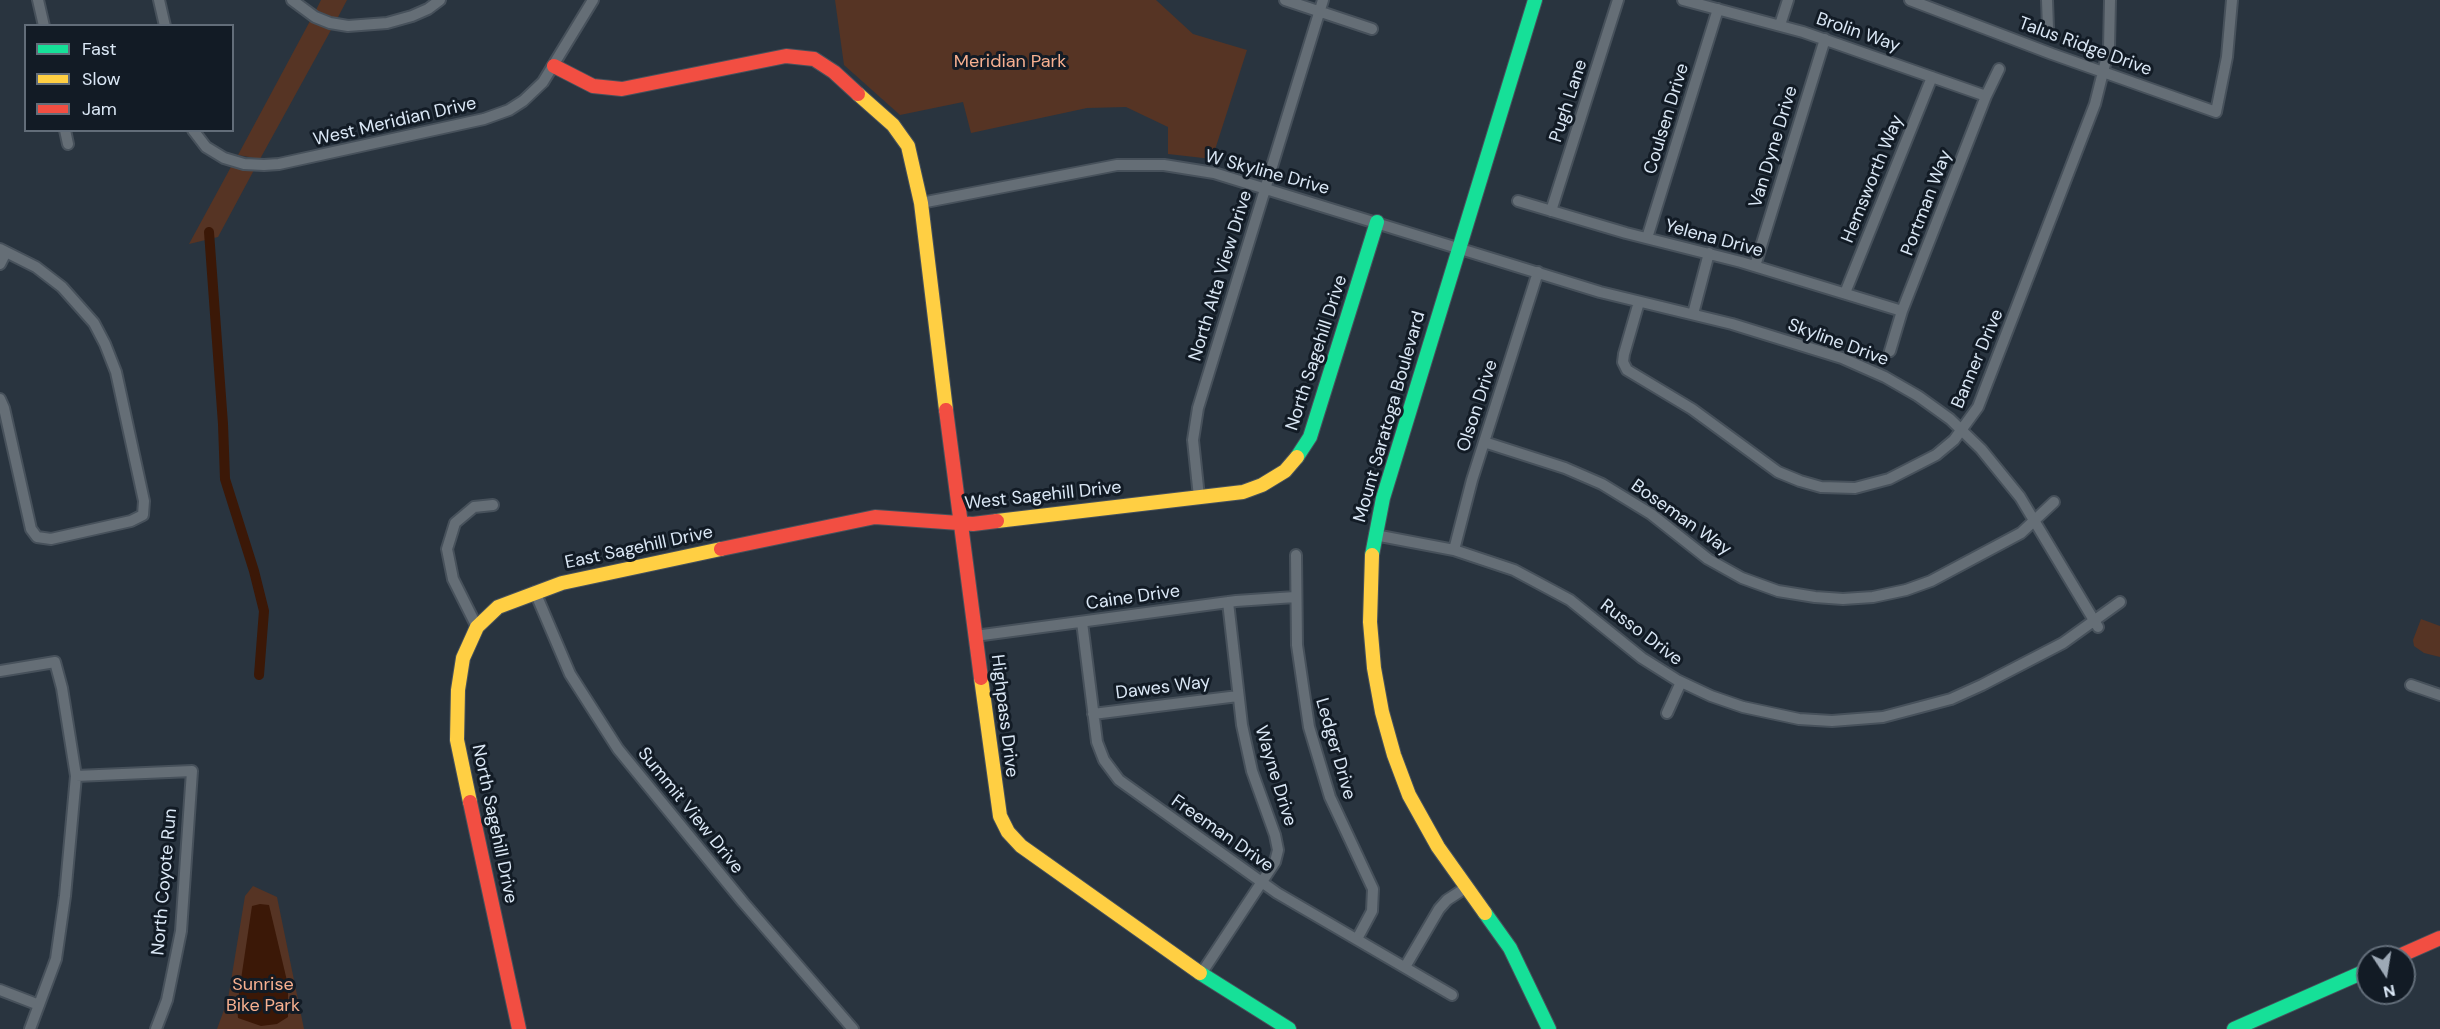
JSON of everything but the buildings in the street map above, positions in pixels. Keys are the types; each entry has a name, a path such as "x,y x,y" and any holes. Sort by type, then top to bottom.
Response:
{"main road":[{"name":"Mount Saratoga Boulevard","path":"1535,0 1383,498 1375,536 1371,574 1370,622 1374,668 1384,723 1401,775 1419,814 1438,847 1510,948 1550,1029"},
{"name":"Highpass Drive","path":"554,66 583,82 610,89 622,89 786,56 814,60 834,72 893,125 908,146 921,203 997,807 1008,832 1021,846 1201,974 1289,1029"},
{"name":"North Sagehill Drive","path":"1200,497 1243,492 1262,485 1285,471 1303,450 1310,436 1377,222"},
{"name":"West Sagehill Drive","path":"819,528 875,517 983,524 1200,497"},
{"name":"East Sagehill Drive","path":"477,627 498,607 562,583 819,528"},
{"name":"North Sagehill Drive","path":"477,627 463,658 457,740 519,1029"},
{"path":"2416,949 2440,938"},
{"path":"2234,1029 2356,975"}],"street":[{"path":"38,0 44,24"},
{"path":"159,0 165,24"},
{"path":"292,0 315,17 330,23 348,26 366,26 412,16 428,9 440,0"},
{"name":"West Meridian Drive","path":"195,132 207,147 224,158 244,164 279,164 484,119 509,110 523,101 543,82 593,0"},
{"path":"1285,0 1372,29"},
{"name":"North Alta View Drive","path":"1200,497 1193,440 1198,408 1323,0"},
{"name":"Pugh Lane","path":"1551,211 1618,0"},
{"name":"Brolin Way","path":"1683,0 1825,39 1986,96"},
{"path":"1780,25 1788,0"},
{"name":"Talus Ridge Drive","path":"1910,0 2052,54 2216,111 2228,57 2232,0"},
{"path":"2047,0 2048,28"},
{"name":"Banner Drive","path":"1639,302 1624,354 1623,362 1627,370 1692,409 1768,465 1800,481 1821,487 1843,488 1878,483 1936,454 1948,446 1974,415 2096,104 2105,71 2110,33 2110,0"},
{"name":"Coulsen Drive","path":"1647,238 1718,9"},
{"name":"Van Dyne Drive","path":"1755,266 1825,39"},
{"name":"Portman Way","path":"1890,351 1902,311 1986,96 1999,69"},
{"name":"Hemsworth Way","path":"1845,293 1932,77"},
{"path":"65,132 68,144"},
{"name":"W Skyline Drive","path":"921,203 1117,165 1164,165 1214,173 1459,248"},
{"name":"Yelena Drive","path":"1518,201 1755,266 1902,311"},
{"name":"Skyline Drive","path":"1459,248 1639,302 1693,314 1809,347 1867,368 1918,396 1962,430 1997,466 2035,522 2096,625"},
{"path":"0,264 3,250 36,267 62,287 94,323 116,372 144,501 143,514 131,521 51,539 37,537 31,529 4,408 0,399"},
{"path":"1693,314 1709,253"},
{"name":"Olson Drive","path":"1454,550 1469,490 1538,272"},
{"name":"Boseman Way","path":"1484,442 1564,468 1621,494 1651,514 1708,559 1742,578 1778,591 1815,597 1856,599 1889,594 1918,585 1943,575 2013,538 2035,522 2054,502"},
{"path":"477,627 453,579 447,549 455,523 474,507 493,505"},
{"name":"Russo Drive","path":"1375,536 1454,550 1514,570 1552,589 1588,613 1642,658 1681,682 1727,702 1783,717 1832,721 1883,717 1935,704 1975,689 2042,655 2096,625 2120,602"},
{"name":"Ledger Drive","path":"1296,555 1295,597 1299,666 1313,745 1337,816 1373,889 1372,911 1357,939"},
{"name":"Summit View Drive","path":"535,592 570,674 618,749 743,902 853,1029"},
{"name":"Caine Drive","path":"975,636 1228,602 1295,597"},
{"name":"Wayne Drive","path":"1201,974 1275,862 1278,845 1252,771 1238,696 1228,602"},
{"name":"Freeman Drive","path":"1082,622 1093,714 1100,751 1108,768 1119,780 1262,883 1452,995"},
{"path":"0,671 55,662 62,688 76,776 65,896 56,959 30,1029"},
{"path":"1667,713 1681,682"},
{"path":"2411,685 2440,695"},
{"name":"Dawes Way","path":"1093,714 1238,696"},
{"name":"North Coyote Run","path":"76,776 192,771 181,931 167,1000 156,1029"},
{"path":"1405,967 1439,909 1467,887"},
{"path":"0,990 39,1005"}],"green space":[{"path":"321,0 347,0 337,19 316,10"},
{"name":"Meridian Park","path":"835,0 1156,0 1193,34 1247,50 1212,159 1168,154 1168,127 1126,107 1087,108 971,133 963,102 900,115 844,65"},
{"path":"310,21 331,30 260,159 238,155"},
{"path":"232,165 254,170 218,237 189,244"},
{"path":"2421,619 2440,626 2440,657 2424,653 2414,646 2413,640"},
{"name":"Sunrise Bike Park","path":"253,886 277,897 304,1029 217,1029 228,999 245,896"}],"shaded area":[{"path":"269,905 288,985 288,1017 277,1024 261,1026 238,1018 237,1006 252,906"}],"waterway":[{"path":"209,232 225,479 264,611 259,675"}],"traffic: fast":[{"path":"1372,555 1383,498 1535,0"},
{"path":"1297,457 1310,437 1377,222"},
{"path":"1485,913 1510,948 1549,1029"},
{"path":"1200,973 1289,1029"},
{"path":"2234,1029 2356,975"}],"traffic: slow":[{"path":"858,94 893,125 908,146 921,203 946,410"},
{"path":"997,521 1243,492 1262,485 1285,471 1297,457"},
{"path":"470,802 457,740 458,690 463,658 477,627 498,607 562,583 721,549"},
{"path":"1372,555 1370,622 1374,668 1382,712 1394,755 1409,795 1438,847 1485,913"},
{"path":"981,678 1000,816 1008,832 1021,846 1200,973"}],"traffic: jam":[{"path":"554,66 593,86 622,89 786,56 814,59 834,72 858,94"},
{"path":"946,410 981,678"},
{"path":"721,549 875,517 973,524 997,521"},
{"path":"470,802 519,1029"},
{"path":"2416,949 2440,938"}]}
